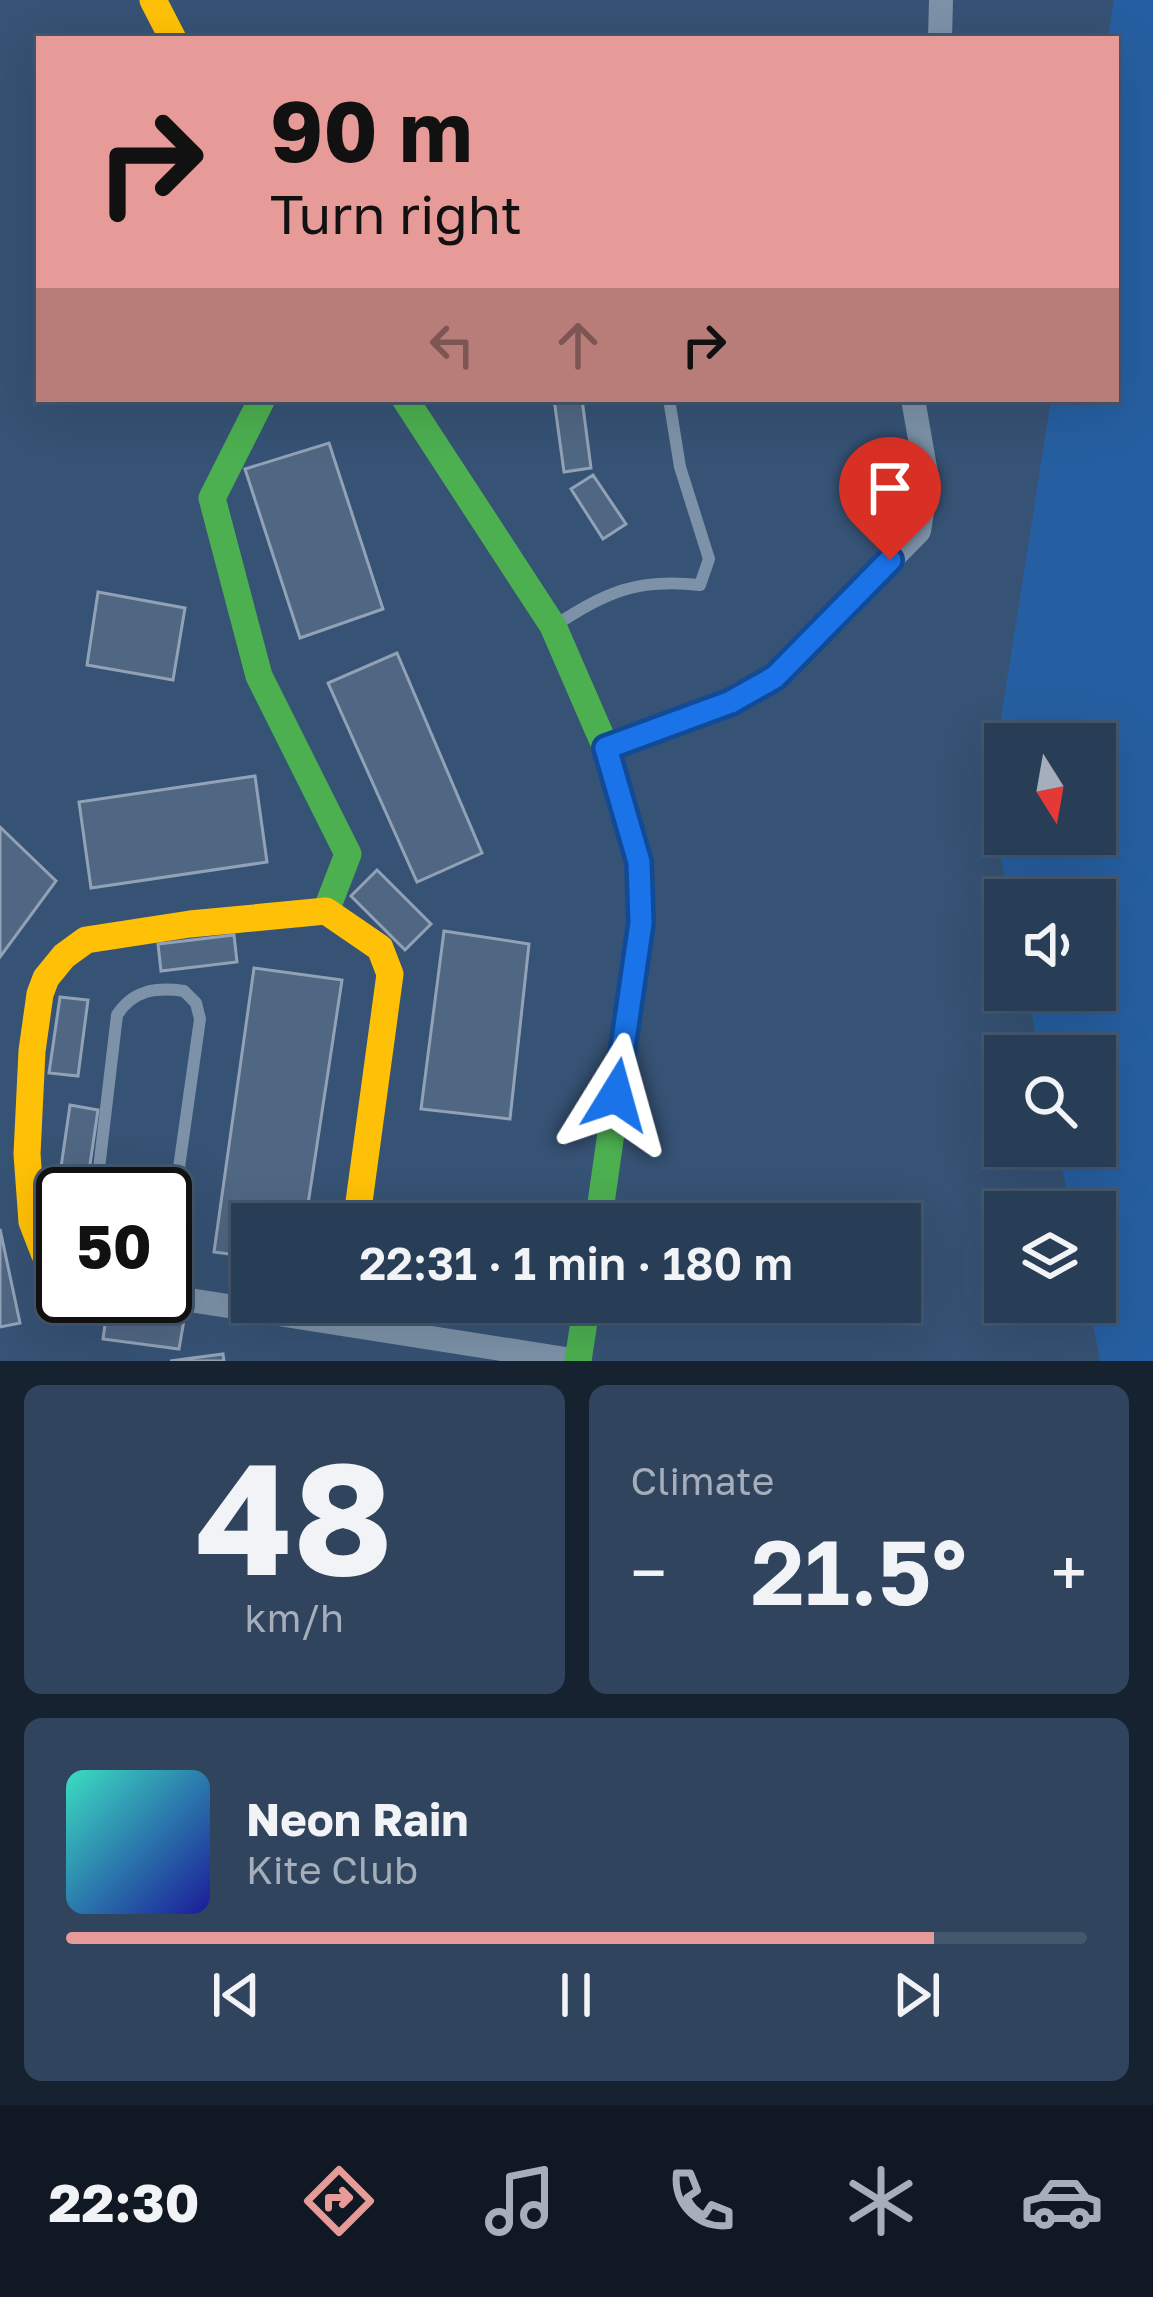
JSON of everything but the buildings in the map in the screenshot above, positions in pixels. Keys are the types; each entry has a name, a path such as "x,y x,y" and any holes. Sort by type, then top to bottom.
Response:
{"street":[{"path":"153,0 171,36"},
{"path":"940,36 941,0"},
{"path":"260,402 212,498 259,676 348,854 326,911"},
{"path":"407,402 553,626 606,748 639,862 641,923 601,1203"},
{"path":"606,748 731,702 775,677 919,531 927,479 914,402"},
{"path":"36,1215 28,1204 34,1011 45,979 72,946 142,930 326,911 380,948 390,974 359,1203"},
{"path":"192,1299 231,1302"},
{"path":"393,1323 578,1361 583,1323"}],"lane":[{"path":"553,626 622,590 659,580 700,585 709,559 680,466 669,402"},
{"path":"99,1167 117,1015 126,1000 144,991 184,991 196,1003 200,1019 179,1167"}],"shaded area":[{"path":"1114,0 1153,0 1153,1361 1100,1361 1093,1323 1116,1323 1116,1191 1067,1191 1062,1167 1116,1167 1116,1035 1036,1035 1031,1011 1116,1011 1116,879 1005,879 1000,855 1116,855 1116,723 1000,723 1051,402 1119,402 1119,36 1108,36"}],"traffic: fast":[{"path":"260,402 212,498 259,676 348,854 326,911"},
{"path":"407,402 553,626 606,748 639,863 641,923 601,1203"},
{"path":"578,1361 584,1323"}],"traffic: slow":[{"path":"153,0 171,36"},
{"path":"36,1232 27,1154 32,1051 40,994 64,956 86,940 326,911 380,948 390,974 359,1203"}],"route":[{"path":"616,1095 641,923 639,862 606,748 731,702 775,677 890,560"}]}
